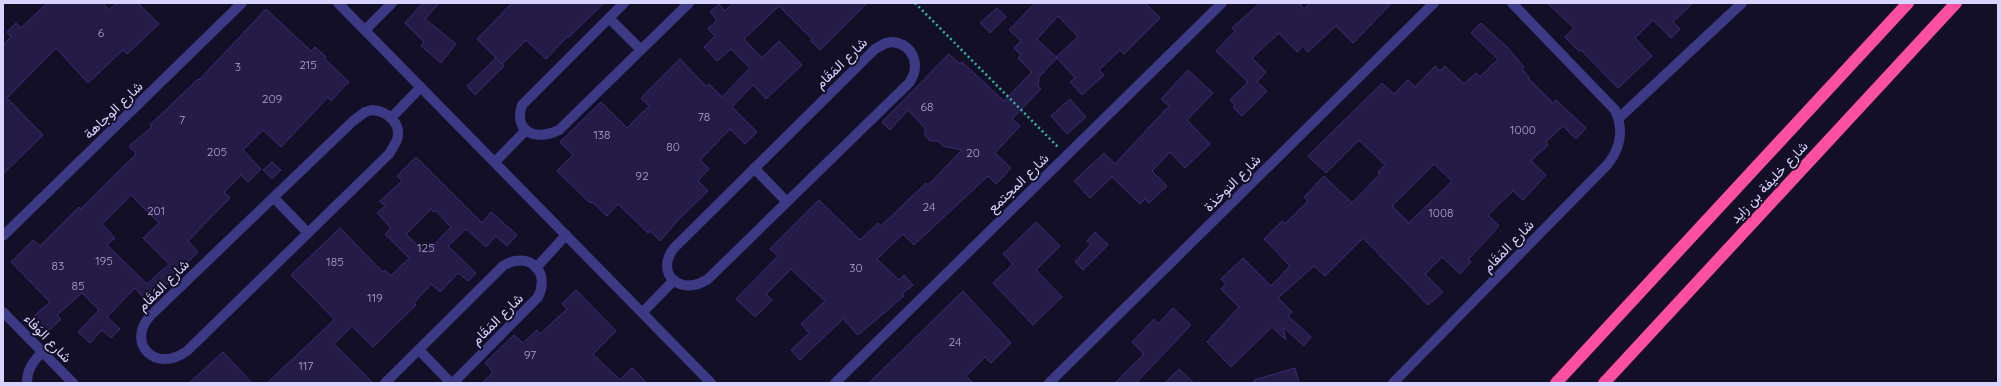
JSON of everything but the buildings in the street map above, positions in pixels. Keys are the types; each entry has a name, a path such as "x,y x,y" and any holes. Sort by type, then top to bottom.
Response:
{"highway":[{"name":"شارع خليفة بن زايد","path":"1556,383 1908,3"},
{"name":"شارع خليفة بن زايد","path":"1604,383 1956,3"}],"street":[{"name":"شارع الوجاهة","path":"3,236 242,3"},
{"path":"338,3 711,383"},
{"path":"365,30 392,3"},
{"path":"624,3 522,105 520,118 526,130 531,134 542,136 559,130 689,3"},
{"name":"شارع المجتمع","path":"835,383 1222,3"},
{"name":"شارع النوخذة","path":"1049,383 1434,3"},
{"path":"1512,3 1609,103 1619,118 1742,3"},
{"path":"609,18 641,50"},
{"name":"شارع المَقَام","path":"886,43 900,43 911,51 916,64 913,77 909,83 787,202 708,279 691,287 679,284 674,280 667,268 670,254 754,168 880,45 886,43"},
{"path":"392,118 421,87"},
{"name":"شارع المَقَام","path":"379,110 392,118 398,132 397,140 389,154 187,351 175,359 168,360 155,358 144,348 141,335 145,322 274,198 353,121 365,112 379,110"},
{"name":"شارع المَقَام","path":"1393,383 1608,164 1616,154 1620,143 1621,130 1619,118"},
{"path":"495,162 526,130"},
{"path":"754,168 787,202"},
{"path":"274,198 308,233"},
{"path":"385,383 503,266 516,260 524,260 536,268 566,235"},
{"name":"شارع المَقَام","path":"419,350 452,383 538,297 543,282 536,268"},
{"path":"642,313 674,280"},
{"name":"شارع الوَفاء","path":"3,312 73,383"},
{"path":"27,383 28,370 31,364 42,352"}],"path":[{"path":"914,3 1067,155"}]}
